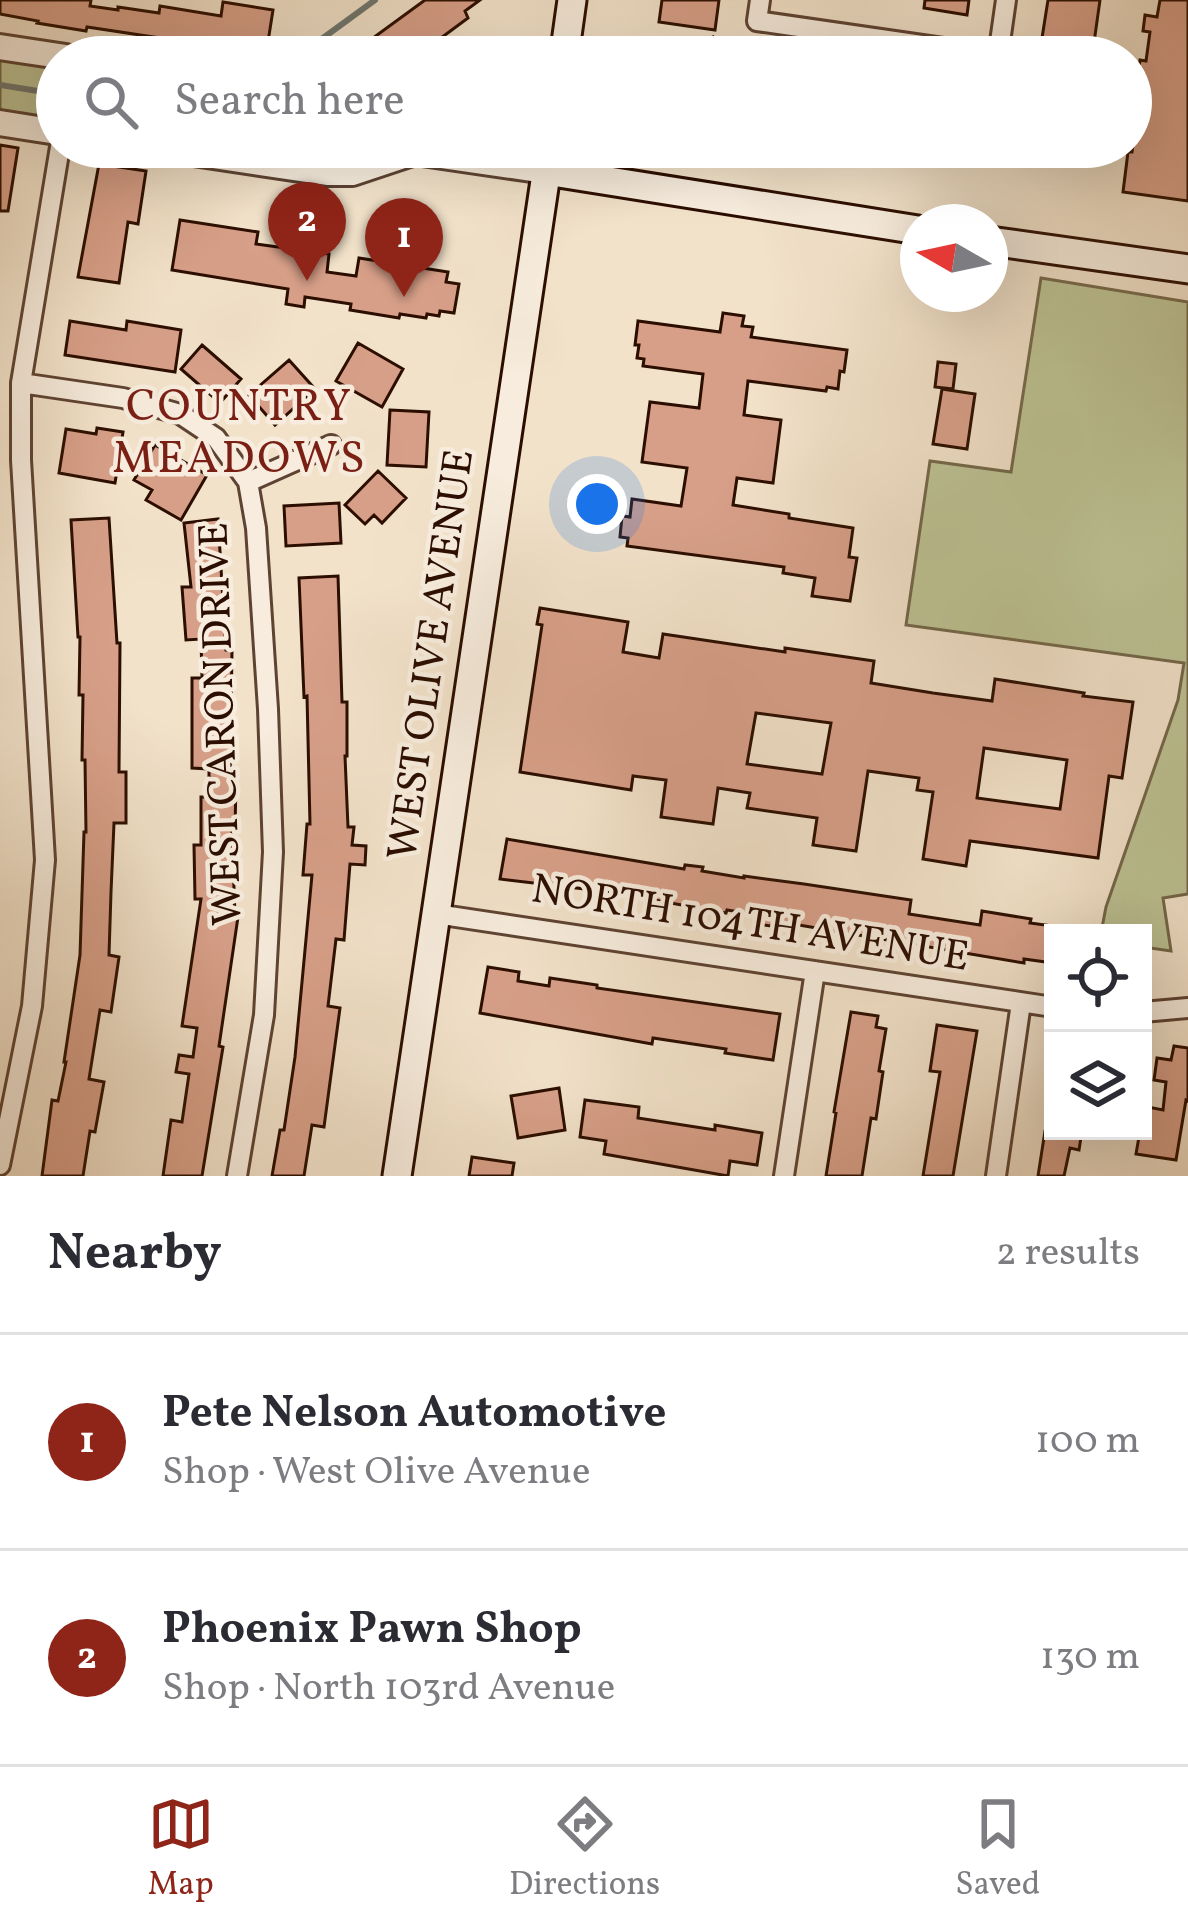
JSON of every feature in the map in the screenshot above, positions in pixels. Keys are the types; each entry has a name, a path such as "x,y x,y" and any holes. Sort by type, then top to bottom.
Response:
{"main road":[{"path":"567,36 572,0"},
{"name":"WEST OLIVE AVENUE","path":"398,1176 547,168"},
{"path":"595,168 900,227"},
{"path":"1008,244 1188,269"}],"street":[{"path":"760,0 757,21 860,36"},
{"path":"1001,36 1006,0"},
{"path":"0,46 36,52"},
{"path":"0,123 36,129"},
{"path":"0,1166 32,1006 45,860 20,383 56,168"},
{"path":"294,168 328,173 363,168"},
{"name":"WEST CARON DRIVE","path":"20,383 122,398 180,414 216,438 248,482 256,528 273,853 264,1015 237,1176"},
{"name":"WEST CARON DRIVE","path":"248,482 331,445"},
{"name":"NORTH 104TH AVENUE","path":"436,914 1044,1005"},
{"path":"784,1176 814,971"},
{"path":"996,1176 1022,1003"},
{"path":"1152,1011 1188,1007"}],"green space":[{"path":"0,55 36,61 36,118 0,114"},
{"path":"1041,278 1188,302 1188,894 1163,898 1171,951 1152,948 1152,924 1103,924 1178,700 1184,663 906,625 930,461 1011,472"}],"building":[{"path":"0,0 91,0 90,6 118,10 159,13 160,6 221,16 223,2 273,10 269,36 147,36 87,27 86,31 0,14"},
{"path":"425,0 480,0 465,11 468,18 444,36 376,36"},
{"path":"662,0 719,0 715,30 659,22"},
{"path":"925,0 969,0 967,15 924,8"},
{"path":"1048,0 1100,0 1095,36 1042,36"},
{"path":"1160,0 1188,0 1188,201 1123,192 1126,168 1152,168 1152,36 1143,31 1145,15 1157,17"},
{"path":"0,145 18,148 8,211 0,211"},
{"path":"98,168 146,171 138,224 128,222 119,283 78,277"},
{"path":"180,220 258,232 256,244 329,254 327,272 356,276 359,258 448,272 446,282 459,284 454,313 440,311 439,316 427,314 426,318 400,314 399,318 305,297 304,307 286,304 288,289 172,270"},
{"path":"723,313 744,316 742,326 753,327 751,337 847,350 838,389 748,381 744,415 781,420 773,483 737,478 733,505 853,528 849,557 857,558 850,601 812,596 815,578 783,573 784,567 627,546 628,538 620,537 622,516 630,517 632,499 681,506 687,468 642,462 650,402 699,408 703,374 643,366 644,359 637,358 639,345 635,345 638,321 720,332"},
{"path":"70,321 126,330 127,321 181,330 175,372 65,355"},
{"path":"358,343 403,369 382,407 336,381"},
{"path":"202,345 241,379 220,403 181,369"},
{"path":"289,360 315,389 275,425 249,395"},
{"path":"938,362 956,364 953,389 935,387"},
{"path":"942,389 975,394 967,449 933,444"},
{"path":"390,410 429,412 426,467 387,465"},
{"path":"97,428 123,432 115,483 59,473 66,429 96,434"},
{"path":"155,445 207,475 181,520 146,500 152,490 134,480"},
{"path":"378,471 406,498 382,523 374,515 365,524 345,505"},
{"path":"339,503 341,543 286,546 284,506"},
{"path":"109,518 120,643 119,772 126,772 126,823 114,823 111,892 109,955 119,957 111,1012 100,1010 89,1079 104,1082 83,1176 42,1176 52,1100 58,1101 66,1062 80,955 86,832 71,520"},
{"path":"218,519 226,650 232,650 230,782 236,782 232,830 238,917 202,1176 163,1176 171,1120 182,1122 189,1074 176,1072 179,1055 193,1057 197,1028 182,1026 201,899 195,899 194,845 201,845 201,797 209,797 209,769 192,768 192,678 202,678 201,639 186,640 182,587 191,587 184,523"},
{"path":"338,576 342,702 347,702 348,827 354,827 352,845 366,846 365,865 350,864 344,940 336,939 328,1006 340,1008 324,1127 312,1125 304,1176 272,1176 295,1057 312,875 303,875 310,824 299,578"},
{"path":"540,608 628,622 623,652 659,658 663,634 874,661 871,683 933,693 992,701 995,679 1133,702 1122,778 1109,776 1098,858 970,841 966,866 923,859 933,792 917,790 919,778 868,771 856,851 813,845 817,818 747,808 750,793 718,788 713,824 661,817 666,780 633,776 631,790 520,772 542,625 537,624","holes":["756,713 831,723 822,774 747,764","984,748 1067,760 1060,809 977,798"]},
{"path":"507,839 684,869 685,865 703,867 702,871 744,878 911,900 909,914 980,925 982,911 1031,919 1030,923 1044,925 1044,962 1024,959 1024,963 787,923 786,928 757,924 758,915 500,879"},
{"path":"488,967 519,972 518,981 549,986 550,978 780,1014 773,1060 480,1013"},
{"path":"851,1012 878,1016 876,1027 886,1029 876,1119 871,1118 862,1176 826,1176 834,1112"},
{"path":"937,1025 977,1031 953,1176 923,1176 940,1072 930,1071"},
{"path":"1174,1046 1188,1048 1188,1101 1176,1160 1136,1154 1138,1140 1152,1140 1152,1108 1163,1110 1166,1082 1154,1080 1157,1058 1171,1060"},
{"path":"559,1088 565,1130 518,1138 511,1096"},
{"path":"585,1100 639,1107 638,1118 762,1133 757,1165 730,1161 728,1176 604,1154 606,1141 580,1137"},
{"path":"1044,1137 1081,1140 1079,1150 1070,1148 1064,1176 1038,1176"},
{"path":"472,1157 514,1163 512,1176 469,1176"}],"waterway":[{"path":"326,36 375,0"},
{"path":"0,85 36,91"}],"place":[{"name":"Phoenix Pawn Shop","path":"307,281"},
{"name":"Pete Nelson Automotive","path":"404,297"}],"district":[{"name":"COUNTRY MEADOWS","path":"240,434"}]}
